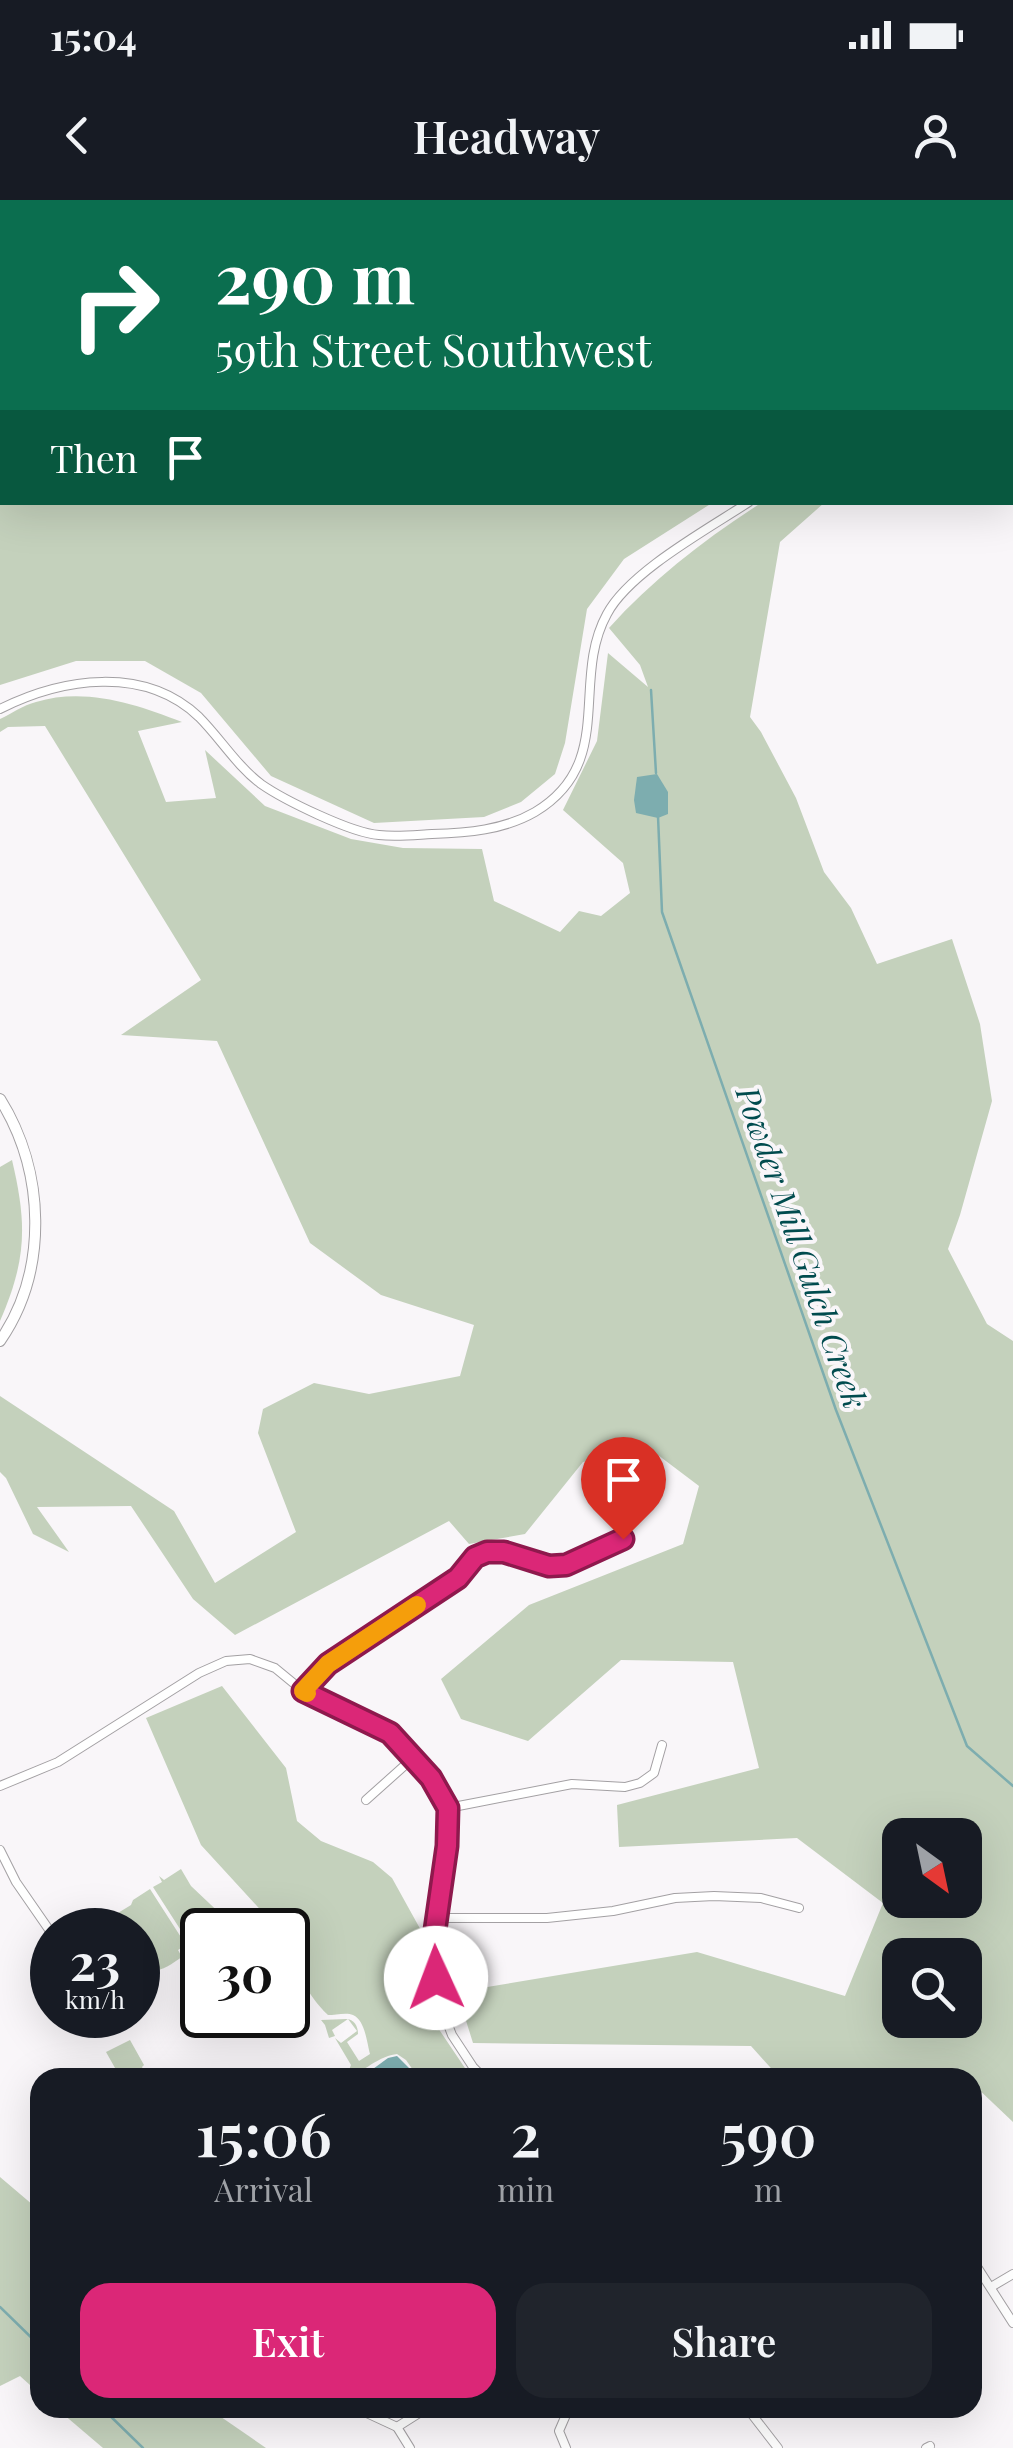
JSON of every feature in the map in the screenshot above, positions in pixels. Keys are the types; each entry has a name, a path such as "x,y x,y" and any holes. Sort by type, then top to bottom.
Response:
{"street":[{"path":"0,709 57,686 120,682 146,686 197,716 261,784 336,822 378,835 494,828 534,813 567,784 586,741 591,670 599,630 618,596 636,579 745,505"},
{"path":"0,1099 27,1157 35,1228 34,1253 20,1306 0,1340"},
{"path":"303,1691 328,1664 458,1578 475,1557 504,1552 549,1566 566,1565 623,1539"},
{"path":"0,1786 58,1762 226,1661 250,1659 276,1668 303,1691 390,1733 431,1778 448,1808 447,1846 432,1951 440,2004 452,2035 474,2068"},
{"path":"448,1808 572,1784 625,1787 640,1783 654,1772 662,1745"},
{"path":"366,1800 413,1758"},
{"path":"0,1850 34,1908"},
{"path":"436,1918 547,1918 714,1896 761,1898 799,1908"},
{"path":"982,2273 1013,2322"},
{"path":"991,2287 1013,2274"},
{"path":"376,2418 397,2428 410,2448"},
{"path":"397,2428 412,2418"},
{"path":"564,2418 559,2431 566,2448"},
{"path":"755,2418 778,2448"}],"green space":[{"path":"0,505 709,505 624,559 587,609 565,743 555,774 521,802 484,817 374,823 271,776 201,693 145,661 76,661 0,685"},
{"path":"758,505 822,505 780,542 750,717 796,798 824,872 851,908 877,964 952,939 980,1024 992,1101 948,1249 987,1324 1013,1341 1013,2122 982,2093 982,2068 771,2068 751,2046 473,2043 457,1992 697,1952 845,1996 882,1905 882,1918 982,1918 982,1818 882,1818 882,1902 797,1838 619,1847 617,1805 759,1768 733,1662 621,1660 528,1741 461,1719 441,1679 529,1605 683,1544 699,1486 650,1449 583,1462 525,1534 469,1544 449,1521 235,1635 193,1599 131,1506 37,1507 69,1552 33,1534 0,1472 0,1396 174,1511 215,1583 296,1532 258,1433 263,1409 314,1383 369,1394 460,1376 474,1325 381,1295 310,1243 217,1041 121,1035 201,980 45,726 8,727 0,732 0,719 31,703 73,696 129,704 182,722 138,731 166,802 216,798 205,750 265,806 351,839 403,848 482,849 494,901 560,932 579,911 601,916 630,893 623,863 563,810 597,741 608,653 648,687 640,665 609,628 662,576"},
{"path":"12,1160 22,1241 15,1279 0,1321 0,1167"},
{"path":"222,1686 286,1768 297,1821 321,1841 373,1862 392,1878 423,1934 434,2022 465,2068 412,2068 397,2054 366,2068 350,2068 335,2038 341,2043 357,2031 348,2019 351,2020 357,2028 358,2034 347,2042 359,2061 370,2054 365,2032 350,2014 328,2015 310,1993 310,1908 259,1908 201,1845 146,1718"},
{"path":"181,1869 191,1886 214,1908 180,1908 180,1929 153,1887 162,1882 159,1876 164,1880"},
{"path":"150,1889 180,1936 180,1958 160,1969 160,1908 126,1908"},
{"path":"346,2019 332,2030 335,2036 329,2038 321,2020"},
{"path":"130,2040 144,2065 115,2068 106,2052"},
{"path":"0,2177 30,2202 30,2385 20,2376 0,2386"},
{"path":"68,2418 222,2418 266,2448 103,2448"}],"water":[{"path":"657,774 668,792 668,814 658,818 636,813 637,777"},
{"path":"397,2056 409,2068 374,2068"}],"waterway":[{"name":"Powder Mill Gulch Creek","path":"651,690 656,773"},
{"name":"Powder Mill Gulch Creek","path":"658,816 662,912 836,1410 967,1746 1013,1786"},
{"path":"0,2307 30,2336"},
{"path":"112,2418 143,2448"}],"slow traffic":[{"path":"307,1693 303,1691 328,1664 417,1605"}],"route":[{"path":"436,1978 432,1951 447,1846 448,1808 431,1778 390,1733 303,1691 328,1664 458,1578 475,1557 504,1552 549,1566 566,1565 623,1539"}]}
